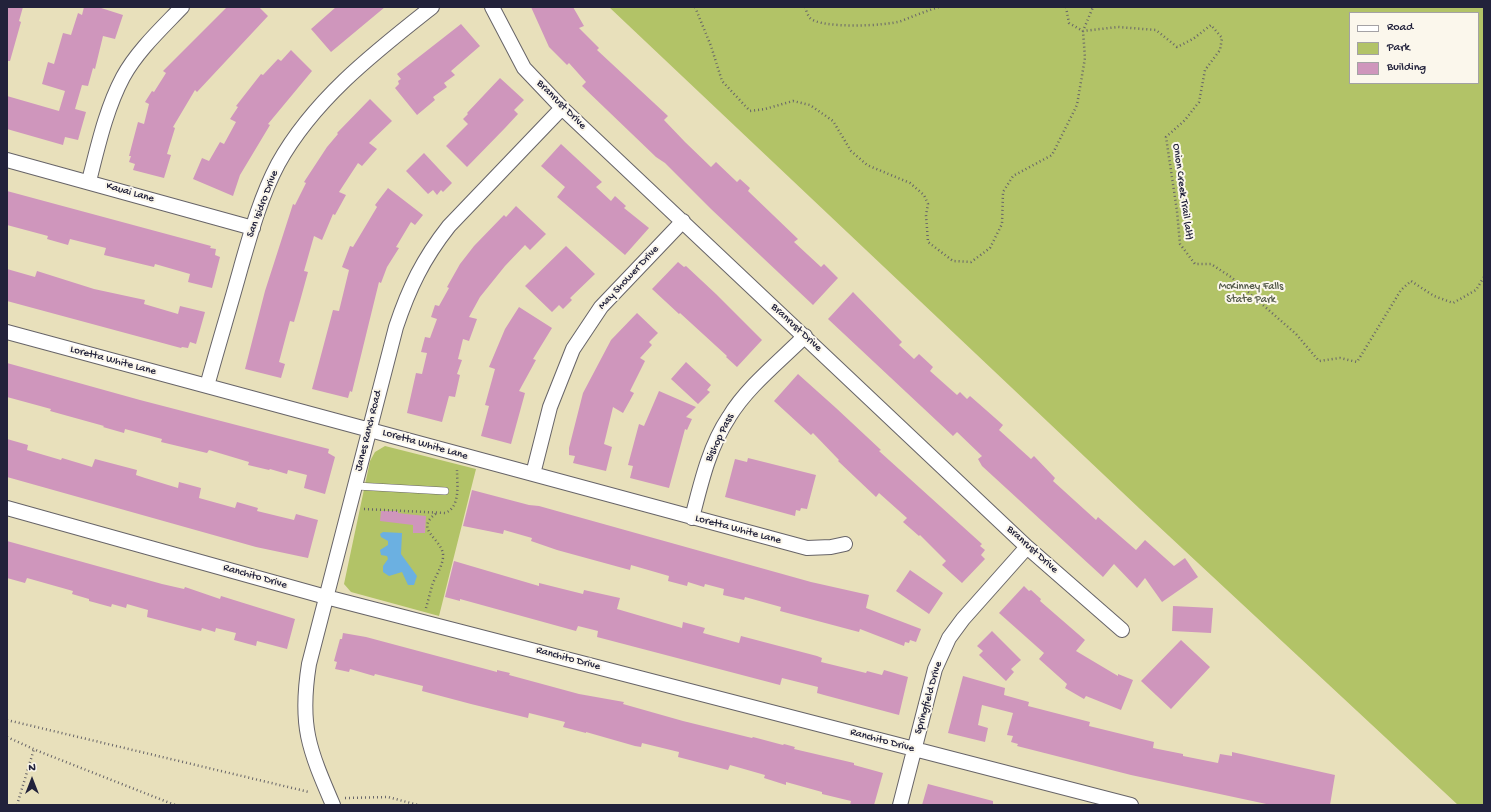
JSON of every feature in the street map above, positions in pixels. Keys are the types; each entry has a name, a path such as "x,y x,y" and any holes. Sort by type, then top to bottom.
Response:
{"street":[{"path":"89,182 115,94 124,76 149,43 182,7"},
{"name":"San Isidro Drive","path":"207,386 253,228 264,196 278,164 297,135 317,109 340,84 432,7"},
{"name":"Branrust Drive","path":"492,7 524,68 562,108 1027,547 1122,630"},
{"name":"Janes Ranch Road","path":"333,805 309,746 304,709 309,664 403,304 421,265 449,226 562,108"},
{"name":"Kauai Lane","path":"7,160 253,228"},
{"name":"May Shower Drive","path":"533,474 550,407 573,349 601,307 683,221"},
{"name":"Loretta White Lane","path":"7,332 807,548 831,547 845,544"},
{"name":"Bishop Pass","path":"692,518 709,456 729,417 742,400 805,336"},
{"name":"Ranchito Drive","path":"7,508 326,597 1131,805"},
{"name":"Springfield Drive","path":"900,805 935,669 949,638 963,619 1027,547"}],"lane":[{"path":"356,486 445,491"}],"path":[{"path":"695,7 711,46 722,81 750,111 765,109 792,101 810,105 833,121 851,151 867,165 910,183 924,195 928,204 926,215 928,242 953,261 971,262 990,248 1002,224 1003,192 1014,176 1052,155 1077,105 1085,58 1083,31 1093,7"},
{"path":"805,7 810,18 818,23 855,25 901,21 920,12 939,7"},
{"path":"1066,7 1069,23 1083,31"},
{"name":"Onion Creek Trail (alt)","path":"1083,31 1118,26 1156,30 1177,47 1193,39 1211,25 1222,38 1220,50 1205,70 1199,102 1185,120 1166,137 1177,211 1180,244 1195,264 1211,264 1231,277 1250,293 1296,334 1318,361 1340,358 1357,362 1401,290 1411,281 1434,296 1453,303 1476,290 1484,277"},
{"path":"364,509 445,513 453,509 456,503 458,470"},
{"path":"426,608 432,586 443,559 441,546 428,532 428,526 432,517 438,513"},
{"path":"7,720 309,792"},
{"path":"7,737 174,805"},
{"path":"16,805 34,749"},
{"path":"345,798 388,797 418,805"}],"green space":[{"name":"McKinney Falls State Park","path":"609,7 1484,7 1484,805 1458,805 1140,509"},
{"path":"385,446 476,469 439,616 351,592 344,584 370,461 375,452"}],"water":[{"path":"383,532 402,533 401,554 417,576 414,585 408,585 402,572 389,576 383,572 383,566 388,559 387,556 381,555 380,550 388,545 388,541 381,537 380,534"}],"building":[{"path":"7,7 23,7 19,21 21,22 10,61 7,61"},
{"path":"84,7 98,7 123,15 115,39 103,36 95,69 93,68 88,86 82,85 75,109 86,112 78,140 65,137 63,145 7,129 7,96 59,111 65,91 42,84 48,62 54,64 63,33 71,35 78,13 82,15"},
{"path":"227,7 259,7 268,16 197,92 195,90 173,127 175,128 167,154 171,155 164,178 133,170 135,164 129,162 131,156 129,156 138,122 144,124 149,104 145,102 152,91 154,92 166,73 163,71"},
{"path":"336,7 385,7 331,52 311,29"},
{"path":"531,7 573,7 584,26 579,28 599,48 597,50 668,116 664,120 685,142 711,167 716,162 737,182 740,179 750,188 748,191 798,239 794,242 821,267 824,264 838,278 813,305 711,209 665,163 656,157 582,86 586,82 569,63 567,65 549,47"},
{"path":"461,24 480,46 451,71 455,75 444,83 447,87 433,97 435,100 417,115 395,88 399,84 398,81 401,79 397,74"},
{"path":"291,50 312,71 268,124 270,125 240,175 233,196 193,179 202,158 209,161 220,142 224,144 236,122 230,119 238,107 236,106 261,74 263,75 278,59 281,61"},
{"path":"500,78 524,100 514,110 518,114 467,167 446,146 468,124 463,119 468,114 467,113"},
{"path":"370,99 392,121 369,143 377,149 362,166 358,163 339,192 346,195 335,215 333,214 322,240 314,236 304,271 308,272 300,301 294,322 290,321 279,362 285,364 281,378 245,369 265,291 293,204 295,205 306,183 304,182 327,147 338,134 337,133"},
{"path":"561,144 602,182 596,187 611,201 615,196 626,206 624,208 649,228 625,255 557,197 565,187 541,166"},
{"path":"424,153 452,183 443,192 441,190 437,195 433,190 428,194 406,171"},
{"path":"388,188 423,215 415,225 411,222 396,247 399,248 387,267 381,283 379,282 352,392 350,391 348,398 312,389 333,310 339,311 349,270 342,267 350,246 353,247 377,207 375,205"},
{"path":"7,191 211,246 210,248 216,249 215,255 220,257 212,288 188,282 190,274 155,264 154,267 104,255 106,248 70,239 68,245 47,239 48,236 7,225"},
{"path":"516,206 546,234 530,250 525,245 505,266 480,297 469,317 477,319 469,341 463,339 458,359 462,360 457,374 460,375 455,397 449,396 442,422 407,413 416,373 422,374 427,353 421,352 425,337 430,338 437,319 431,317 435,305 439,306 449,288 447,287 460,264 474,246 504,215 506,217"},
{"path":"566,246 595,274 570,298 572,300 563,309 559,305 552,312 525,286"},
{"path":"678,262 684,267 686,266 762,340 737,367 726,357 727,356 652,289"},
{"path":"7,269 35,277 37,271 94,289 145,300 144,304 178,314 180,306 205,312 196,344 190,342 188,348 181,348 7,301"},
{"path":"853,292 902,342 899,345 914,359 919,354 933,367 930,371 957,395 960,392 967,399 970,396 1003,425 999,430 1031,459 1034,456 1055,478 1053,481 1096,520 1098,517 1136,550 1145,540 1174,566 1185,558 1198,577 1162,602 1145,578 1137,588 1114,564 1103,577 982,466 978,459 982,456 957,432 953,436 828,319"},
{"path":"519,307 552,328 533,359 536,360 519,391 525,393 511,444 481,436 489,406 485,405 495,369 489,367 505,329"},
{"path":"637,313 658,333 649,342 652,345 640,358 645,361 630,391 634,393 623,413 613,407 604,444 612,447 606,471 573,463 575,456 569,455 569,448 583,393 611,340"},
{"path":"686,362 711,385 707,390 710,392 698,404 671,379"},
{"path":"7,363 140,400 329,449 328,453 335,457 325,494 304,488 307,475 288,470 287,474 248,465 249,462 209,450 207,453 161,442 162,439 125,429 124,433 50,411 51,409 7,397"},
{"path":"798,374 881,450 879,451 982,544 980,546 985,550 981,555 985,559 962,583 942,565 946,561 920,535 919,536 903,522 907,518 879,493 876,497 838,461 839,460 813,433 811,435 774,401"},
{"path":"659,391 696,407 686,417 692,419 687,430 685,429 669,488 630,478 633,466 628,465 639,424 644,426"},
{"path":"7,439 28,445 27,450 61,460 62,458 92,467 95,459 137,470 136,475 178,488 179,482 201,488 199,498 235,508 237,502 258,508 257,511 294,520 296,514 318,520 308,558 256,547 7,477"},
{"path":"748,458 816,475 807,509 801,508 800,511 796,510 795,516 725,497 735,459 747,462"},
{"path":"472,490 529,505 539,506 811,582 869,595 866,608 921,629 916,642 910,640 909,643 905,642 904,646 860,629 859,632 780,611 781,607 745,597 744,600 723,595 724,589 705,584 704,587 688,582 687,586 668,581 669,576 631,565 630,570 557,550 531,541 532,538 504,530 503,534 463,526"},
{"path":"381,511 398,511 398,513 426,516 425,533 413,533 413,525 380,521"},
{"path":"7,541 162,584 184,589 185,587 220,599 221,596 295,619 287,649 257,641 256,646 234,640 236,633 216,628 215,632 202,628 201,631 147,617 148,610 127,604 126,608 112,604 111,607 89,601 89,599 72,594 73,591 27,578 25,583 7,578"},
{"path":"454,561 539,586 539,583 583,594 584,590 620,598 617,609 682,628 683,622 705,628 703,633 739,643 741,636 817,656 822,658 821,662 866,673 867,671 882,675 884,670 908,677 899,715 817,693 818,687 782,678 780,685 597,637 598,631 578,626 576,631 460,599 460,601 445,597"},
{"path":"910,570 943,593 929,614 896,591"},
{"path":"1024,586 1029,591 1031,590 1041,599 1040,601 1085,640 1076,651 1118,676 1118,674 1133,680 1121,710 1086,696 1084,699 1065,688 1067,684 1039,659 1044,653 999,613"},
{"path":"1173,606 1213,608 1211,633 1172,631"},
{"path":"992,631 1021,660 1011,669 1014,672 1006,681 979,655 983,651 977,646"},
{"path":"343,633 366,637 497,672 497,670 510,673 509,675 579,694 624,702 623,704 683,721 752,738 784,744 795,747 794,749 854,763 854,765 883,773 874,805 850,805 851,801 822,794 822,792 786,782 786,785 764,778 765,775 730,765 728,770 678,757 679,752 642,743 641,747 635,746 563,727 565,722 529,713 528,718 422,691 423,686 375,674 374,676 350,669 349,672 335,669 337,662 334,661"},
{"path":"1181,640 1210,667 1171,709 1141,681"},
{"path":"963,676 1005,688 1004,695 1029,702 1028,706 1090,722 1089,726 1154,742 1153,748 1183,754 1183,756 1218,763 1220,754 1232,756 1232,752 1335,775 1330,805 1271,805 1131,775 1017,746 1018,744 1011,742 1013,736 1007,735 1013,713 982,705 978,725 988,728 985,742 948,733"},
{"path":"928,784 993,801 993,805 922,805"}]}
